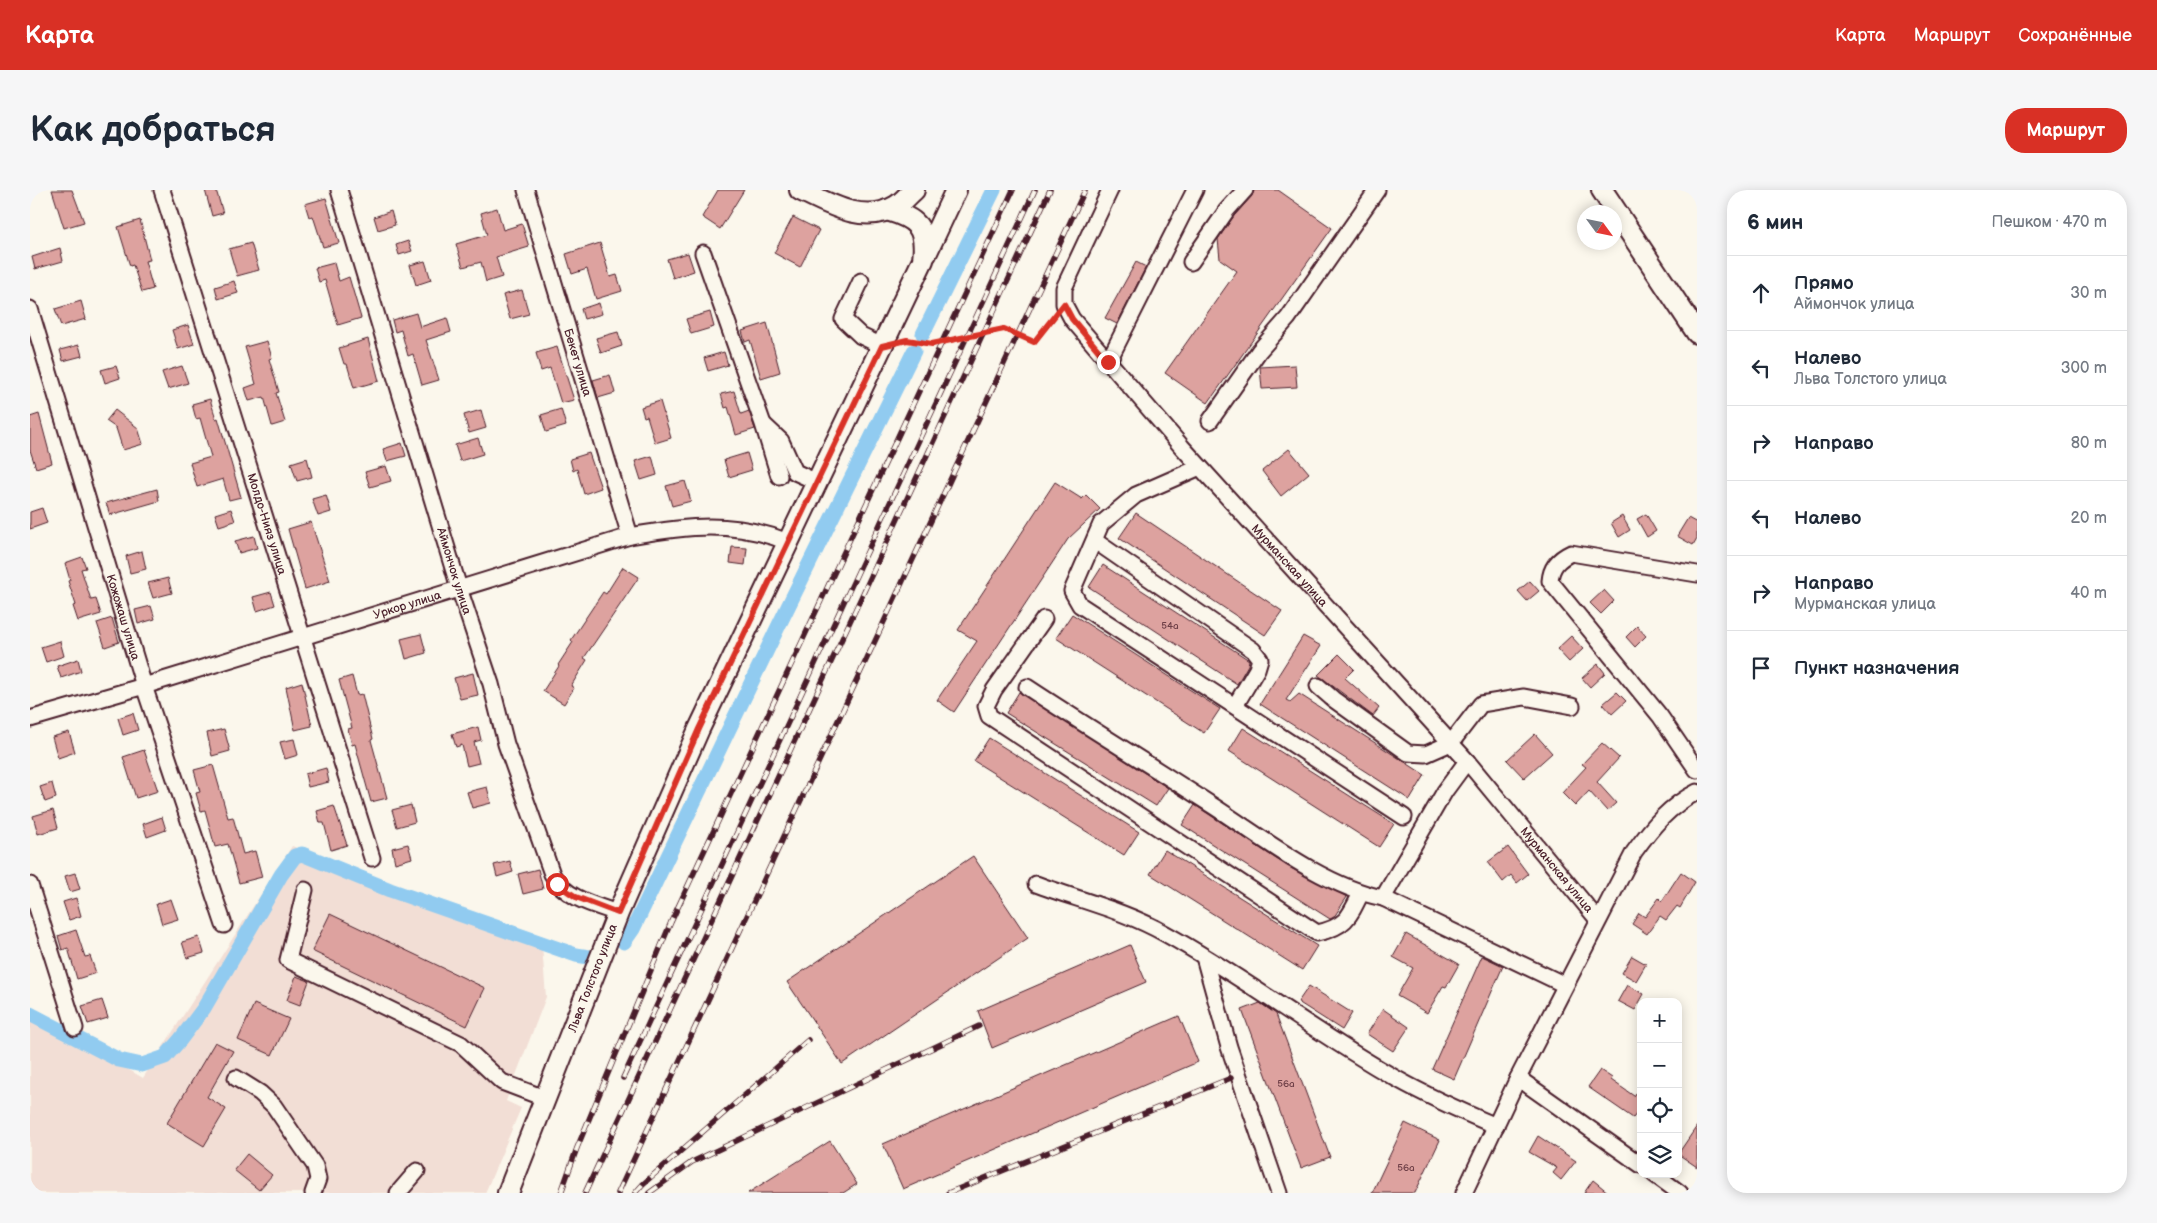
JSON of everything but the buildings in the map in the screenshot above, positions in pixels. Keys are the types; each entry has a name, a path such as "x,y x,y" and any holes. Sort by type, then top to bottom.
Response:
{"main road":[{"path":"800,190 846,211 867,213 887,210 898,205 914,190"},
{"path":"923,260 956,190"},
{"path":"1602,190 1697,333"},
{"name":"Льва Толстого улица","path":"508,1193 618,913 699,729 923,260 924,236 917,224 908,216 887,210"}],"street":[{"name":"Молдо-Нияз улица","path":"162,190 372,858"},
{"name":"Аймончок улица","path":"339,190 459,588 491,684 506,744 552,874 557,884 565,891 618,913"},
{"name":"Бекет улица","path":"526,190 630,536"},
{"path":"1064,304 1064,288 1110,190"},
{"path":"1108,362 1195,190"},
{"path":"1191,262 1227,210 1245,190"},
{"path":"1210,422 1259,351 1288,318 1377,190"},
{"path":"703,253 763,424 779,476"},
{"path":"861,281 843,319 861,336 882,346"},
{"name":"Мурманская улица","path":"1064,304 1072,319 1200,467 1467,761 1598,920"},
{"name":"Кожожаш улица","path":"30,309 144,686 224,925"},
{"path":"763,424 781,441 795,472 817,482"},
{"path":"1200,467 1136,495 1101,524 1072,592 1080,605 1404,817"},
{"name":"Уркор улица","path":"30,719 144,686 630,536 674,528 701,526 739,528 767,533 788,542"},
{"path":"1095,541 1253,650 1260,659 1257,669 1235,706"},
{"path":"1697,574 1571,553 1554,565 1550,573 1550,581 1660,716 1697,770"},
{"path":"1044,619 994,690 986,706 989,716 1317,933 1334,929 1341,924 1351,913 1361,893"},
{"path":"1318,686 1333,700 1408,753 1426,754 1451,743 1481,704 1524,696 1572,706"},
{"path":"1027,687 1296,859 1344,886 1361,893 1383,898 1565,985"},
{"path":"1383,898 1445,791 1467,761"},
{"name":"Мурманская улица","path":"1464,1193 1518,1078 1634,852 1653,826 1680,801 1697,792"},
{"path":"1036,884 1093,903 1165,933 1398,1080 1496,1126"},
{"path":"30,885 75,1028"},
{"path":"305,890 288,960 461,1044 502,1082 544,1098"},
{"path":"1204,957 1229,1047 1280,1193"},
{"path":"236,1078 260,1093 274,1106 315,1166 318,1179 313,1193"},
{"path":"1518,1078 1637,1162"},
{"path":"398,1193 417,1170"},
{"path":"1659,1178 1680,1193"}],"path":[{"path":"882,346 907,340 932,344 1004,329 1034,342 1064,304"}],"shaded area":[{"path":"292,846 542,946 546,997 506,1101 521,1108 485,1193 30,1193 30,1012 143,1078"}],"waterway":[{"path":"923,334 994,190"},
{"path":"624,942 633,929 778,627 914,351"},
{"path":"30,1014 119,1060 142,1065 165,1057 204,1008 281,875 295,856 302,854 390,890 576,955 589,957"}],"railway":[{"path":"561,1193 577,1148 671,922 1013,190"},
{"path":"623,1078 1035,190"},
{"path":"585,1193 1050,190"},
{"path":"618,1193 1085,190"},
{"path":"649,1193 692,1162 979,1026"},
{"path":"635,1193 808,1040"},
{"path":"948,1193 1231,1078"}],"route":[{"path":"557,884 576,897 618,913 699,729 882,346 907,340 932,344 1004,329 1034,342 1064,304 1072,319 1108,362"}]}
